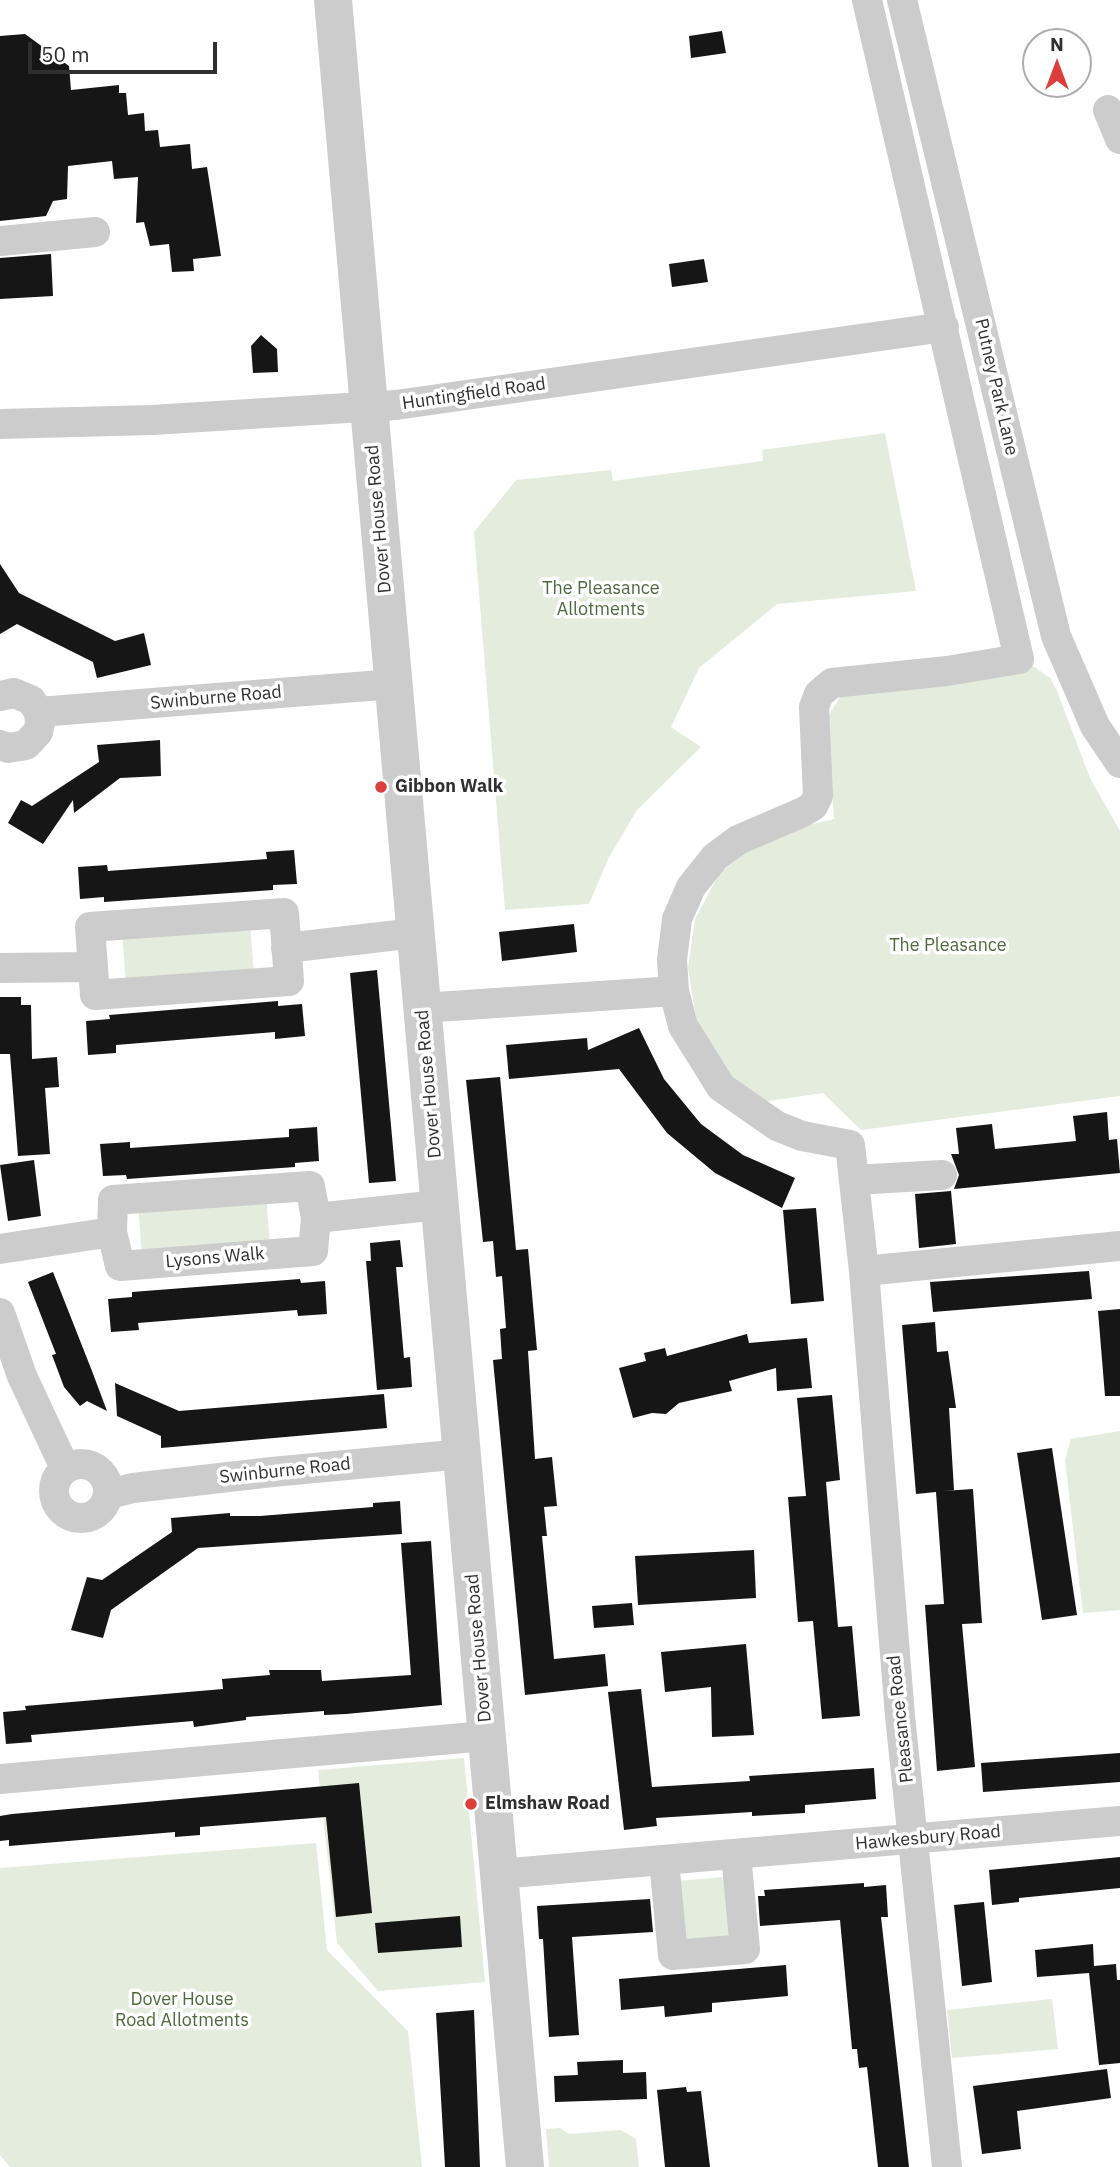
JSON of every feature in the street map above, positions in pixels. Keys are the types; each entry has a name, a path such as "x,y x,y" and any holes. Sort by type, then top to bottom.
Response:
{"street":[{"name":"Dover House Road","path":"333,0 525,2167"},
{"name":"Putney Park Lane","path":"867,0 944,327"},
{"name":"Putney Park Lane","path":"902,0 1056,636 1094,726 1120,763"},
{"path":"1108,110 1120,139"},
{"path":"0,241 95,232"},
{"name":"Huntingfield Road","path":"0,424 152,420 367,407 944,327"},
{"path":"944,327 1019,659 947,671 832,683 819,694 814,707 818,796 813,806 803,812 738,840 715,857 691,887 677,919 672,960 674,991 683,1026 721,1087 777,1126 802,1136 850,1145 864,1271 1120,1246"},
{"name":"Swinburne Road","path":"39,712 394,684"},
{"path":"0,696 14,693 23,695 31,699 39,712 38,732 33,740 17,748 0,745"},
{"path":"284,913 289,981 95,995 93,967 90,927 284,913"},
{"path":"286,948 415,933"},
{"path":"0,968 93,967"},
{"path":"422,1008 674,991"},
{"path":"854,1180 942,1175"},
{"name":"Lysons Walk","path":"310,1186 316,1219 313,1251 120,1266 112,1231 113,1200 310,1186"},
{"path":"316,1219 439,1205"},
{"path":"0,1249 112,1231"},
{"name":"Pleasance Road","path":"864,1271 891,1621 947,2167"},
{"path":"0,1313 22,1376 65,1468"},
{"name":"Swinburne Road","path":"109,1494 133,1488 272,1472 463,1454"},
{"path":"82,1464 92,1466 105,1477 109,1494 106,1503 94,1516 76,1518 68,1516 56,1502 54,1494 55,1484 65,1468 82,1464"},
{"path":"0,1779 486,1736"},
{"name":"Hawkesbury Road","path":"499,1874 1120,1821"},
{"path":"664,1861 673,1955 745,1949 736,1854"}],"green space":[{"name":"The Pleasance Allotments","path":"885,433 916,591 777,604 699,668 671,727 701,747 637,810 609,857 589,904 505,910 474,532 516,480 611,470 613,481 763,461 762,450"},
{"name":"The Pleasance","path":"1033,666 1050,678 1057,691 1090,778 1120,831 1120,1096 861,1130 823,1093 762,1102 725,1070 696,1018 688,968 695,919 719,874 748,850 786,830 834,819 827,718 843,692 967,678"},
{"path":"250,923 254,974 126,983 122,932"},
{"path":"266,1194 270,1245 142,1255 138,1204"},
{"path":"1120,1431 1120,1610 1083,1613 1065,1460 1071,1439"},
{"path":"464,1758 485,1982 378,1991 337,1943 318,1770"},
{"name":"Dover House Road Allotments","path":"316,1843 327,1950 408,2031 422,2167 10,2167 0,2155 0,1868"},
{"path":"724,1877 732,1939 686,1943 677,1881"},
{"path":"1052,1999 1058,2049 952,2058 947,2010"},
{"path":"560,2128 569,2134 621,2130 636,2139 639,2167 549,2167 546,2129"}],"building":[{"path":"722,31 726,53 691,58 689,36"},
{"path":"25,34 69,66 71,90 119,85 119,93 126,93 128,115 144,113 145,131 158,130 160,147 190,144 192,169 207,167 221,256 193,259 194,271 172,272 169,244 150,246 144,222 136,223 138,177 114,179 112,161 68,166 67,199 53,201 46,216 0,221 0,36"},
{"path":"51,254 53,296 0,299 0,258"},
{"path":"704,259 708,282 672,287 669,264"},
{"path":"261,335 277,349 278,372 253,373 251,346"},
{"path":"0,564 19,593 115,641 144,633 151,665 97,678 93,662 17,624 0,634"},
{"path":"160,740 161,776 120,778 74,813 73,800 43,844 8,823 21,800 32,806 99,762 97,745"},
{"path":"294,850 297,884 273,885 273,890 104,902 104,897 80,899 78,867 107,865 108,871 267,859 266,852"},
{"path":"574,924 577,952 502,961 499,932"},
{"path":"377,970 396,1181 369,1183 350,973"},
{"path":"0,997 21,997 21,1005 31,1005 32,1059 57,1057 59,1087 45,1088 50,1154 18,1156 10,1054 0,1054"},
{"path":"278,1001 278,1006 302,1004 305,1036 275,1039 275,1032 116,1045 116,1053 88,1055 86,1021 110,1019 109,1015"},
{"path":"639,1028 664,1079 701,1124 743,1155 795,1178 782,1208 715,1173 667,1133 619,1069 509,1079 506,1045 587,1038 588,1050"},
{"path":"500,1077 516,1250 528,1249 537,1350 528,1351 535,1459 552,1457 557,1506 544,1507 547,1536 542,1536 554,1659 605,1654 608,1686 525,1695 493,1360 502,1359 500,1329 506,1328 502,1276 496,1277 493,1241 483,1242 466,1080"},
{"path":"1107,1112 1109,1140 1117,1139 1120,1173 954,1189 959,1175 951,1154 959,1154 956,1128 992,1124 995,1149 1076,1141 1073,1116"},
{"path":"317,1127 319,1161 295,1163 295,1167 127,1179 126,1175 103,1176 100,1144 130,1142 130,1148 289,1137 289,1129"},
{"path":"34,1160 41,1216 8,1221 0,1165"},
{"path":"951,1191 956,1244 919,1248 915,1194"},
{"path":"816,1208 824,1301 791,1304 783,1210"},
{"path":"400,1240 403,1267 396,1267 404,1358 410,1357 412,1387 377,1390 366,1261 371,1261 370,1243"},
{"path":"1089,1271 1092,1299 933,1312 930,1282"},
{"path":"53,1272 107,1411 87,1401 80,1406 64,1387 52,1355 56,1354 28,1282"},
{"path":"300,1279 301,1283 325,1281 327,1314 298,1316 297,1310 138,1323 139,1330 111,1332 108,1299 132,1297 132,1292"},
{"path":"1120,1309 1120,1396 1105,1396 1098,1311"},
{"path":"935,1322 937,1352 948,1351 956,1408 949,1408 954,1490 943,1491 973,1489 982,1623 962,1624 975,1767 937,1771 925,1605 944,1604 936,1492 916,1494 902,1325"},
{"path":"747,1334 749,1343 807,1338 812,1388 777,1391 776,1368 729,1381 732,1391 679,1403 666,1414 652,1413 633,1418 619,1368 646,1361 644,1353 665,1348 667,1356"},
{"path":"115,1383 179,1411 384,1394 387,1428 161,1448 161,1436 117,1416"},
{"path":"832,1395 840,1480 826,1482 838,1627 852,1626 860,1716 822,1719 813,1621 798,1622 788,1497 806,1496 797,1398"},
{"path":"1052,1448 1077,1615 1042,1620 1017,1453"},
{"path":"400,1501 402,1534 198,1548 111,1610 103,1638 71,1630 87,1577 102,1580 172,1532 171,1518 230,1513 230,1516 260,1516 373,1507 373,1503"},
{"path":"431,1541 442,1705 346,1714 324,1715 324,1711 246,1717 246,1720 194,1727 193,1721 31,1735 32,1742 6,1744 3,1712 26,1710 25,1706 223,1689 222,1679 270,1675 269,1670 321,1670 322,1681 411,1675 401,1543"},
{"path":"754,1550 756,1598 638,1605 635,1556"},
{"path":"632,1603 634,1625 594,1628 592,1606"},
{"path":"746,1644 754,1735 712,1737 711,1687 665,1692 661,1652"},
{"path":"641,1689 652,1787 750,1781 749,1776 874,1768 876,1799 805,1805 805,1813 752,1816 752,1812 656,1818 657,1826 624,1830 608,1692"},
{"path":"1120,1753 1120,1782 983,1792 981,1763"},
{"path":"359,1783 372,1913 336,1917 326,1817 200,1827 200,1835 175,1837 175,1832 9,1846 9,1840 0,1841 0,1816 12,1814"},
{"path":"1120,1857 1120,1888 1019,1898 1019,1902 992,1905 989,1870"},
{"path":"864,1883 864,1887 886,1885 888,1917 881,1917 909,2167 878,2167 867,2067 859,2068 857,2049 852,2049 840,1920 760,1926 758,1896 765,1896 764,1890"},
{"path":"650,1899 653,1932 572,1937 579,2035 549,2037 543,1939 539,1939 537,1906"},
{"path":"984,1902 992,1982 962,1986 954,1905"},
{"path":"460,1916 462,1947 378,1953 375,1923"},
{"path":"1093,1944 1094,1966 1116,1964 1117,1980 1120,1980 1120,2063 1099,2065 1089,1973 1037,1977 1035,1950"},
{"path":"786,1965 788,1996 712,2003 712,2012 665,2017 664,2006 621,2010 619,1979"},
{"path":"474,2010 480,2167 445,2167 436,2013"},
{"path":"623,2060 623,2073 646,2072 647,2099 555,2102 554,2076 578,2075 577,2062"},
{"path":"1107,2069 1111,2098 1017,2111 1021,2149 982,2154 973,2086"},
{"path":"686,2087 687,2092 701,2091 710,2167 665,2167 657,2090"}],"place":[{"name":"Gibbon Walk","path":"381,787"},
{"name":"Elmshaw Road","path":"471,1804"}]}
